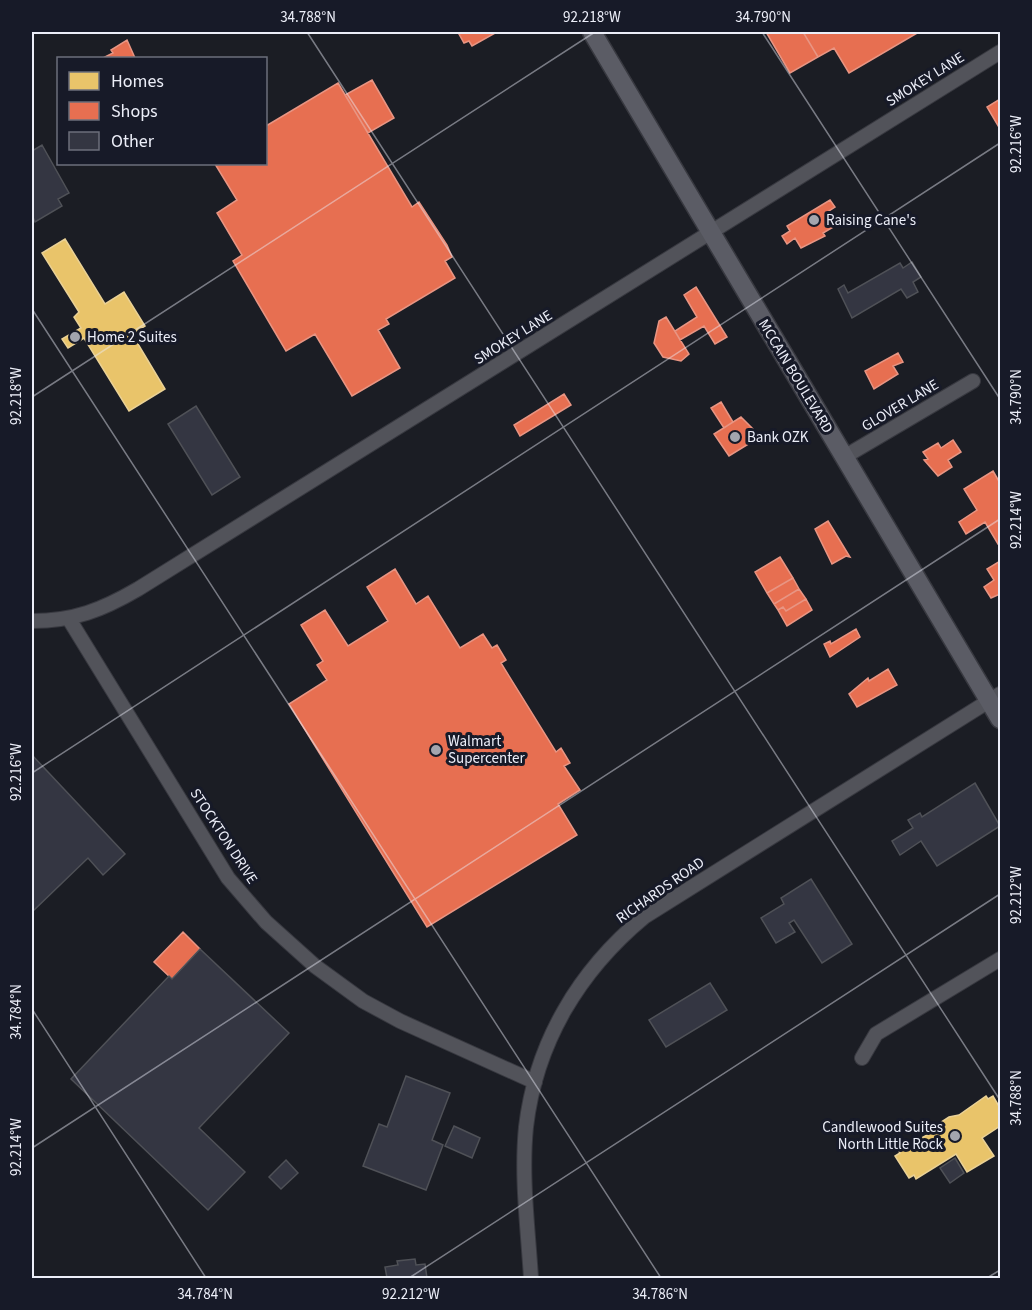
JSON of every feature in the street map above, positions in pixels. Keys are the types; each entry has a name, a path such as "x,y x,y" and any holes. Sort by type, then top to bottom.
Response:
{"main road":[{"name":"MCCAIN BOULEVARD","path":"592,32 844,457 995,698 1000,719"}],"street":[{"name":"SMOKEY LANE","path":"32,621 69,619 86,615 138,589 1000,52"},
{"name":"GLOVER LANE","path":"844,457 973,381"},
{"name":"STOCKTON DRIVE","path":"69,619 228,878 266,922 315,966 363,1001 400,1021 535,1082"},
{"name":"RICHARDS ROAD","path":"531,1278 525,1155 526,1128 535,1082 544,1052 567,1004 594,965 630,929 686,890 995,698"},
{"path":"862,1058 876,1034 1000,960"}],"building: Homes":[{"path":"65,239 105,304 124,292 145,326 132,334 165,389 129,411 84,338 68,348 62,339 81,328 74,317 79,312 42,253"},
{"name":"Candlewood Suites North Little Rock","path":"986,1096 988,1099 993,1096 1000,1108 1000,1126 982,1138 994,1156 967,1172 956,1154 916,1179 914,1175 909,1178 895,1156 900,1153 898,1150 929,1134 935,1126 949,1117 959,1115"}],"building: Shops":[{"path":"497,32 472,46 469,41 464,43 459,34"},
{"path":"766,32 803,32 818,57 790,73"},
{"path":"803,32 919,32 849,73 834,48 818,57"},
{"path":"127,40 135,57 105,57 113,53 111,50"},
{"path":"372,80 394,118 368,133 345,95"},
{"path":"338,83 412,207 419,202 447,245 452,257 445,261 455,278 386,319 389,324 378,330 400,368 352,396 315,334 286,351 233,261 242,255 217,213 237,200 216,165 267,165 267,125"},
{"path":"1000,99 1000,129 987,107"},
{"name":"Raising Cane's","path":"830,200 835,207 826,213 835,226 823,233 825,236 801,248 795,238 787,244 782,236 790,231 787,226"},
{"path":"696,287 727,337 715,344 704,326 680,340 675,331 697,317 684,295"},
{"path":"666,317 689,354 681,361 663,357 654,343 659,321"},
{"path":"898,353 903,362 893,366 898,374 874,389 865,371"},
{"path":"564,394 571,405 520,436 514,425"},
{"path":"721,402 733,422 724,428 711,408"},
{"name":"Bank OZK","path":"741,417 754,430 750,433 755,440 729,456 714,434"},
{"path":"953,440 961,452 948,460 952,467 938,476 924,460 928,459 923,452 938,443 941,448"},
{"path":"993,471 1000,483 1000,543 998,544 985,522 966,534 959,522 977,510 964,489"},
{"path":"828,521 850,557 846,556 832,564 815,529"},
{"path":"780,557 793,578 767,593 755,572"},
{"path":"1000,561 1000,594 991,598 984,587 994,580 987,569"},
{"name":"Walmart Supercenter","path":"395,569 416,604 428,596 460,648 483,634 492,648 497,645 506,660 501,663 556,752 561,748 570,763 564,766 580,790 558,804 577,835 427,927 289,704 327,680 317,665 323,661 301,625 325,610 348,646 388,621 367,587"},
{"path":"793,578 799,589 774,604 767,593"},
{"path":"799,589 806,599 786,611 783,607 778,610 774,604"},
{"path":"806,599 812,610 787,626 778,610 783,607 786,611"},
{"path":"856,629 860,637 830,657 824,644 830,641 831,644"},
{"path":"888,669 897,685 857,707 849,694 868,678 869,681"},
{"path":"183,932 200,949 172,979 154,962"}],"building: Other":[{"path":"42,145 69,193 58,199 62,206 35,222 32,215 32,151"},
{"path":"912,262 921,277 913,282 918,292 907,298 901,289 852,318 838,289 844,285 848,293 900,263 903,268"},
{"path":"196,406 240,477 212,495 168,424"},
{"path":"32,755 125,854 103,875 88,858 32,912"},
{"path":"975,783 1000,826 937,866 921,841 900,855 892,841 913,828 908,820 920,813 922,817"},
{"path":"811,879 852,944 822,963 794,920 789,923 795,932 776,943 761,918 784,904 781,898"},
{"path":"200,949 289,1033 199,1128 245,1172 208,1210 71,1079 169,976 172,979"},
{"path":"710,983 727,1010 666,1047 649,1020"},
{"path":"406,1076 450,1093 432,1140 443,1145 426,1190 363,1166 379,1124 387,1127"},
{"path":"454,1126 480,1138 472,1158 445,1146"},
{"path":"955,1158 964,1173 950,1183 940,1168"},
{"path":"286,1160 298,1173 281,1189 269,1177"},
{"path":"415,1259 416,1265 425,1264 427,1278 387,1278 385,1267 398,1265 397,1261"}],"place":[{"name":"Raising Cane's","path":"814,220"},
{"name":"Home 2 Suites","path":"75,337"},
{"name":"Bank OZK","path":"735,437"},
{"name":"Walmart Supercenter","path":"436,750"},
{"name":"Candlewood Suites North Little Rock","path":"955,1136"}]}
